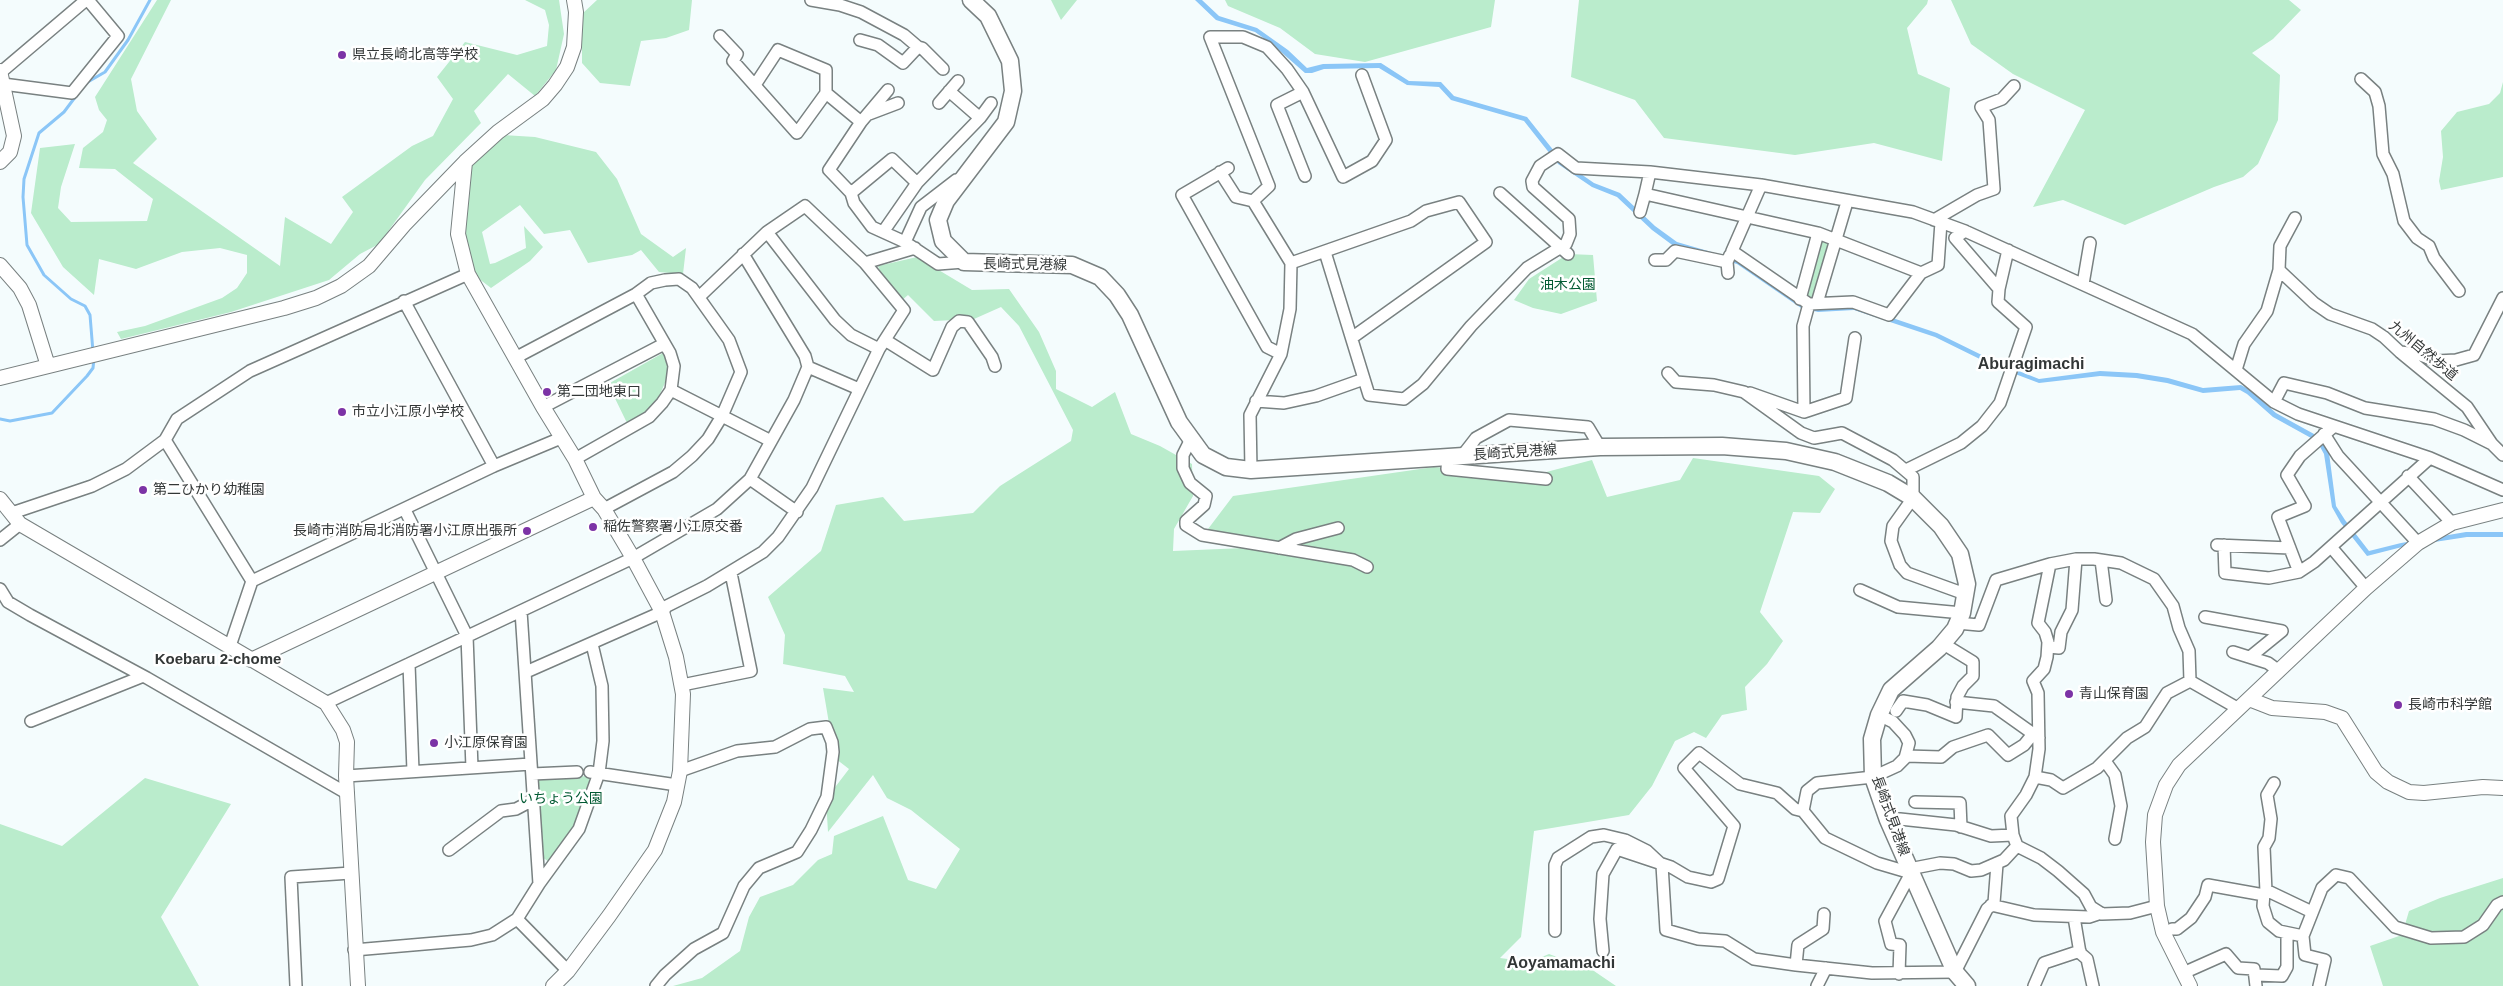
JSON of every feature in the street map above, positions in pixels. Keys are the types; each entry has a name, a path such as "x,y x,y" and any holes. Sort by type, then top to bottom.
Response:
{"main road":[{"name":"長崎式見港線","path":"971,0 988,16 1010,61 1013,91 1006,122 946,201 938,220 943,241 964,262 1072,265 1100,277 1117,295 1130,315 1179,422 1203,455 1226,466 1251,470 1600,447 1722,446 1786,451 1835,462 1888,483 1913,498 1941,526 1960,554 1967,584 1960,618 1942,643 1890,690 1879,715 1872,739 1873,776 1888,820 1955,972 1967,986"}],"street":[{"path":"87,0 118,36 72,93 1,76 87,0"},
{"path":"0,378 284,308 316,298 341,286 368,266 464,162 498,132 543,99 555,86 568,67 574,47 576,12 574,0"},
{"path":"811,0 840,5 861,12 904,35 918,48 922,48 943,69"},
{"path":"720,36 737,54 733,61 797,133 826,93 826,70 778,50 755,85"},
{"path":"1253,201 1268,186 1210,37 1242,38 1267,47 1287,69 1303,92 1343,177 1372,161 1386,140 1362,75"},
{"path":"860,40 878,45 903,63 918,48"},
{"path":"0,162 10,152 14,136 1,76"},
{"path":"2361,79 2374,92 2379,106 2383,154 2393,174 2404,221 2417,238 2429,246 2434,258 2459,291"},
{"path":"939,103 958,81"},
{"path":"1938,221 1977,195 1994,189 1989,120 1981,107 2002,99 2014,86"},
{"path":"888,90 864,118 829,170 851,193 854,202 872,227 905,242 938,264 964,262"},
{"path":"949,91 980,118"},
{"path":"1303,92 1277,104 1305,176"},
{"path":"826,93 864,118"},
{"path":"883,232 917,183 980,118 991,103"},
{"path":"864,118 898,104"},
{"path":"1325,252 1353,337 1369,396 1404,399 1414,393 1471,326 1527,268 1565,251 1570,234 1570,219 1533,187 1533,176 1540,166 1558,154 1576,168 1650,172 1761,184 1847,202 1913,212 1965,231 2192,334 2274,402 2329,430 2430,458 2503,490"},
{"path":"851,193 892,159 917,183"},
{"path":"464,162 458,234 468,274 543,407 575,459 594,498 604,509 662,612 676,657 682,685 680,771 674,802 654,850 568,971 552,986"},
{"path":"1251,470 1250,415 1281,354 1290,309 1291,263 1253,201 1236,197 1224,170 1182,195 1267,347 1281,354"},
{"path":"905,242 921,208 969,171"},
{"path":"1640,212 1650,172"},
{"path":"1729,262 1761,184"},
{"path":"1500,193 1565,251"},
{"path":"1645,194 1818,233 1835,238 1921,274"},
{"path":"1291,263 1411,221 1426,211 1459,202 1486,242 1353,337"},
{"path":"1809,302 1840,229 1847,202"},
{"path":"526,672 662,612 667,606 731,573 763,552 797,512 834,446 859,389 882,344 904,310 865,263 805,206 767,232 699,297"},
{"path":"2236,370 2244,344 2267,311 2279,270 2280,246 2295,218"},
{"path":"1654,260 1666,260 1675,251 1729,262 1809,302 1853,302 1889,316 1921,274 1938,265 1938,221"},
{"path":"1965,231 1955,238 1999,289"},
{"path":"767,232 835,320 851,335 882,344 933,370 952,327 959,321 968,322 992,357 995,366"},
{"path":"1804,412 1803,326 1809,302 1818,233"},
{"path":"2083,284 2090,243"},
{"path":"865,263 915,248"},
{"path":"1906,470 1961,443 1982,426 2000,403 2026,327 1998,302 2008,250"},
{"path":"326,703 633,558 717,509 750,479 794,400 808,367 805,356 743,254"},
{"path":"0,265 20,288 29,305 48,366"},
{"name":"九州自然歩道","path":"2279,270 2314,303 2346,321 2372,329 2384,337 2467,407 2492,444 2503,456"},
{"path":"0,540 16,519 126,469 165,440 177,419 250,371 468,274"},
{"path":"515,358 636,294 651,283 679,279 692,288 729,340 741,372 722,416 697,450 673,472 604,509"},
{"path":"575,459 649,417 671,390 674,366 670,353 636,294"},
{"path":"2400,352 2418,354 2437,361 2456,360 2474,355 2503,298"},
{"path":"404,301 494,466"},
{"path":"1668,373 1676,382 1714,385 1762,396 1804,412 1846,398 1855,338"},
{"path":"543,407 664,344"},
{"path":"808,367 859,389"},
{"path":"1256,401 1284,403 1316,396 1364,379"},
{"path":"2274,402 2284,383 2327,393 2365,408 2434,419 2464,430 2492,444"},
{"path":"671,390 771,441"},
{"path":"1744,392 1801,433 1814,438 1842,433 1893,460 1906,470 1913,477 1913,498 1893,526 1891,541 1900,565 1907,573 1965,594"},
{"path":"1546,480 1447,469 1455,456 1476,438 1509,420 1588,427 1600,447"},
{"path":"2329,430 2338,456 2418,542"},
{"path":"2299,572 2278,517 2305,506 2287,475 2300,456 2329,430"},
{"path":"230,646 252,581 405,510 494,466 561,438"},
{"path":"1191,439 1183,455 1183,468 1190,483 1206,496 1204,505 1186,521 1186,525 1202,535 1353,560 1367,567"},
{"path":"165,440 252,581"},
{"path":"2290,548 2220,545 2225,573 2269,578 2299,572 2430,458"},
{"path":"2408,476 2452,522"},
{"path":"750,479 797,512"},
{"path":"251,660 594,498"},
{"path":"0,499 16,519 326,703 343,730 347,742 346,776 354,950 358,986"},
{"path":"405,510 467,636 472,768"},
{"path":"2190,986 2163,932 2157,906 2153,842 2155,814 2166,785 2179,765 2366,588 2418,542 2452,522 2503,510"},
{"path":"1279,548 1296,539 1338,528"},
{"path":"2331,546 2366,588"},
{"path":"2048,647 2059,648 2061,632 2072,610 2076,559"},
{"path":"1860,590 1898,608 1960,618 1979,625 1996,580 2050,564 2076,559 2121,563 2145,572 2159,584 2173,606 2177,624 2189,651 2190,681"},
{"path":"2101,560 2106,600"},
{"path":"1603,951 1600,919 1603,874 1617,849 1671,867 1688,877 1710,882 1718,879 1734,826 1684,768 1699,753 1740,784 1777,793 1795,809 1803,811 1825,838 1877,863 1910,871 1940,863 1978,871 1997,864 2015,841 2011,816 2026,795 2035,776 2038,693 2033,681 2044,667 2048,647 2045,632 2038,623 2050,564"},
{"path":"682,685 751,671 731,573"},
{"path":"0,589 8,602 348,794"},
{"path":"521,611 531,769 535,799 539,884"},
{"path":"2205,616 2282,631 2250,657"},
{"path":"1896,711 1903,702 1927,705 1956,717 1956,702 1963,686 1973,676 1973,662 1942,643"},
{"path":"354,950 471,940 492,935 517,919 578,829 603,741 602,686 592,644"},
{"path":"2233,652 2268,663 2280,671"},
{"path":"409,664 413,771"},
{"path":"31,721 141,677"},
{"path":"2190,681 2239,709"},
{"path":"2035,776 2051,780 2063,788 2097,768 2126,738 2145,727 2167,693 2190,681"},
{"path":"2249,699 2272,708 2325,712 2342,718 2376,772 2388,782 2410,792 2424,793 2483,787 2503,788"},
{"path":"1956,702 1994,706 2036,736"},
{"path":"1803,811 1807,792 1817,783 1873,776 1898,766 1906,756 1909,743 1905,734 1893,722 1879,715"},
{"path":"656,986 665,974 694,949 724,933 744,886 759,868 797,852 812,830 827,796 833,752 832,742 826,727 810,729 775,747 737,751 680,771"},
{"path":"1906,756 1941,757 1953,747 1988,735 2008,755 2036,736"},
{"path":"2105,761 2115,775 2121,806 2115,838"},
{"path":"346,776 472,768 577,772"},
{"path":"594,772 677,785"},
{"path":"2274,783 2267,795 2272,819 2269,838 2264,847 2265,894 2263,906 2268,922 2279,931 2303,936"},
{"path":"448,850 501,811 516,809 535,799"},
{"path":"1915,802 1960,803 1961,827"},
{"path":"1888,820 1900,819 1961,827 2015,841 2058,871 2078,888 2091,907 2100,913"},
{"path":"1555,932 1555,865 1558,858 1591,837 1604,835 1625,840 1647,851 1662,865 1666,930 1698,939 1725,941 1754,959 1796,965 1896,974 1955,972 1991,905 1994,903 1997,864"},
{"path":"1889,986 1896,974 1900,946 1891,944 1885,921 1910,871"},
{"path":"296,986 291,877 351,873"},
{"path":"2319,986 2326,962 2303,954 2303,936 2322,888 2327,882 2340,875 2349,878 2362,890 2395,927 2432,938 2464,937 2483,925 2496,905 2503,902"},
{"path":"2172,929 2177,929 2191,918 2205,897 2208,885 2265,894 2312,912"},
{"path":"1991,905 2034,915 2074,917 2097,916 2100,913 2130,913 2157,906"},
{"path":"1796,965 1798,946 1823,929 1824,914"},
{"path":"2074,917 2080,951 2087,960 2094,986"},
{"path":"517,919 568,971"},
{"path":"2190,970 2226,954 2238,968 2254,969 2256,981 2282,976 2286,967 2288,933"},
{"path":"2034,986 2044,963 2080,951"},
{"path":"1817,986 1826,968"}],"green space":[{"path":"157,0 171,0 131,79 137,111 157,139 133,163 280,266 285,217 331,244 353,212 342,197 412,146 433,136 453,99 437,77 465,42 517,55 547,46 549,25 545,10 525,0 559,0 564,34 556,70 535,96 508,74 474,111 481,123 425,180 379,244 360,254 329,280 231,312 121,339 117,332 145,326 222,298 237,288 247,273 247,255 220,248 182,252 136,269 99,259 94,295 63,267 31,213 40,148 75,144 61,187 58,208 71,222 147,221 153,199 115,169 79,168 83,148 103,132 107,120 99,110 95,97"},
{"path":"597,0 692,0 689,30 666,38 641,41 630,86 600,83 582,63 582,14"},
{"path":"1051,0 1077,0 1061,20"},
{"path":"1225,0 1495,0 1491,27 1365,62 1315,54 1280,28 1228,6"},
{"path":"1579,0 1928,0 1927,4 1907,28 1918,74 1950,88 1942,161 1874,143 1795,155 1664,138 1635,100 1571,77"},
{"path":"1951,0 2289,0 2301,10 2273,39 2252,53 2280,75 2278,120 2258,164 2243,177 2214,187 2125,225 2063,200 2033,207 2085,110 2013,74 1971,44"},
{"path":"2503,82 2503,177 2441,190 2439,181 2443,157 2441,131 2457,112 2489,104 2500,93"},
{"path":"503,135 535,137 596,152 617,179 641,234 673,257 686,248 683,274 659,272 641,250 632,255 588,263 570,230 544,234 520,205 482,232 490,264 526,248 524,226 543,247 530,261 491,288 474,275 461,238 463,171"},
{"path":"1820,239 1830,242 1813,300 1805,296"},
{"name":"油木公園","path":"1568,254 1593,255 1597,301 1561,314 1533,308 1514,300 1529,279"},
{"path":"917,257 972,290 1009,289 1039,332 1056,371 1056,389 1092,407 1115,392 1131,434 1160,446 1192,464 1193,496 1174,529 1173,551 1244,548 1208,529 1233,496 1434,467 1535,475 1592,460 1607,497 1680,480 1693,458 1819,476 1835,489 1820,513 1793,512 1760,612 1783,641 1767,664 1745,687 1747,710 1722,715 1706,738 1694,732 1675,741 1652,786 1629,815 1534,831 1521,937 1500,958 1530,962 1549,954 1594,971 1616,986 673,986 702,978 740,951 749,917 760,897 793,885 818,860 832,854 834,836 883,816 908,880 936,889 960,849 911,810 887,798 873,775 828,832 826,799 849,769 827,752 832,741 823,688 854,692 845,676 783,664 785,635 768,597 821,551 836,505 883,497 904,521 973,513 1000,486 1071,441 1073,430 1019,326 1001,307 974,319 934,321 908,295 894,307 878,266"},
{"path":"663,353 666,358 668,376 656,403 643,415 627,423 608,384"},
{"name":"いちょう公園","path":"592,776 575,826 549,862 542,857 538,778"},
{"path":"145,778 231,804 161,917 199,986 0,986 0,824 62,846"},
{"path":"2503,878 2503,986 2383,986 2370,946 2402,935 2409,911 2440,898"}],"water":[{"path":"1195,0 1202,0 1219,16 1257,28 1288,50 1307,68 1323,64 1381,63 1409,81 1441,82 1454,96 1527,117 1562,161 1594,183 1620,193 1655,226 1677,242 1739,260 1803,303 1854,305 1937,333 1996,362 2039,379 2100,371 2137,373 2168,378 2203,388 2241,385 2250,390 2276,413 2314,434 2323,442 2329,453 2336,506 2369,551 2401,543 2466,532 2503,532 2503,537 2467,537 2402,547 2367,556 2341,523 2332,507 2324,454 2319,445 2311,438 2273,417 2240,390 2203,393 2167,383 2136,378 2100,376 2039,383 1994,366 1935,337 1854,310 1818,312 1801,308 1737,264 1675,247 1652,230 1617,197 1592,187 1558,164 1524,121 1451,100 1439,87 1407,85 1379,68 1324,69 1305,73 1272,44 1255,32 1216,20"}],"waterway":[{"path":"86,83 105,72 128,40 150,0"},
{"path":"76,96 64,112 39,133 24,179 23,197 27,245 44,275 71,299 85,306 90,315 93,352"},
{"path":"0,419 10,421 52,413 87,376 93,368 94,358"}],"place":[{"name":"県立長崎北高等学校","path":"342,55"},
{"name":"第二団地東口","path":"547,392"},
{"name":"市立小江原小学校","path":"342,412"},
{"name":"第二ひかり幼稚園","path":"143,490"},
{"name":"稲佐警察署小江原交番","path":"593,527"},
{"name":"長崎市消防局北消防署小江原出張所","path":"527,531"},
{"name":"青山保育園","path":"2069,694"},
{"name":"長崎市科学館","path":"2398,705"},
{"name":"小江原保育園","path":"434,743"}],"district":[{"name":"Aburagimachi","path":"2031,365"},
{"name":"Koebaru 2-chome","path":"218,660"},
{"name":"Aoyamamachi","path":"1561,964"}]}
